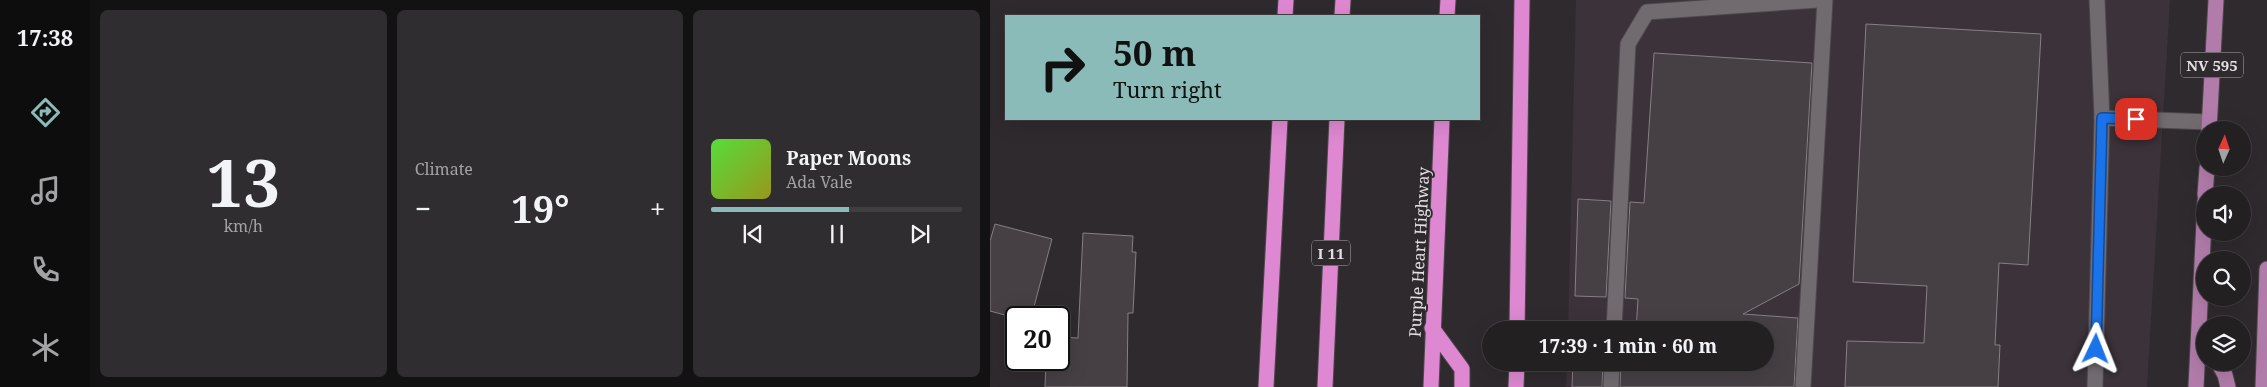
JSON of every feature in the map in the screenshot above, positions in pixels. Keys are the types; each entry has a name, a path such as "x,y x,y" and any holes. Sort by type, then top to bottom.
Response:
{"highway":[{"path":"1285,15 1286,0"},
{"path":"1342,15 1343,0"},
{"path":"1447,15 1448,0"},
{"path":"1517,321 1522,0"},
{"path":"1266,387 1268,311 1280,120"},
{"name":"I 11","path":"1325,387 1337,120"},
{"name":"Purple Heart Highway","path":"1430,387 1442,120"},
{"path":"1258,387 1268,311"},
{"path":"1432,328 1462,369 1462,387"},
{"path":"1516,387 1517,371"}],"main road":[{"name":"NV 595","path":"2209,121 2216,0"},
{"path":"2202,316 2204,241"},
{"path":"2263,387 2267,269"},
{"path":"2196,387 2198,371"},
{"path":"2223,371 2228,387"}],"lane":[{"path":"1614,321 1628,44 1647,12 1818,0"},
{"path":"1804,387 1825,0"},
{"path":"2095,387 2102,118 2097,0"},
{"path":"2102,118 2196,125"},
{"path":"1611,387 1612,371"}],"shaded area":[{"path":"1576,0 2170,0 2147,387 1566,387 1567,371 1774,371 1774,321 1568,321"}],"building":[{"path":"1866,24 2041,34 2028,265 1999,263 1995,345 2000,345 1998,387 1845,387 1847,341 1924,343 1927,286 1853,282"},
{"path":"1654,53 1812,63 1799,284 1743,314 1798,318 1794,387 1620,387 1621,371 1774,371 1774,321 1637,321 1638,299 1625,298 1630,202 1644,203"},
{"path":"1578,199 1611,201 1606,297 1575,296"},
{"path":"995,224 1052,239 1034,306 1005,306 1005,315 990,311 990,241"},
{"path":"1083,233 1133,236 1132,252 1136,252 1133,313 1128,313 1127,387 1045,387 1046,371 1070,371 1070,338 1078,338"},
{"path":"1573,371 1603,371 1602,387 1572,387"}],"route":[{"path":"2096,349 2102,118 2136,119"}]}
